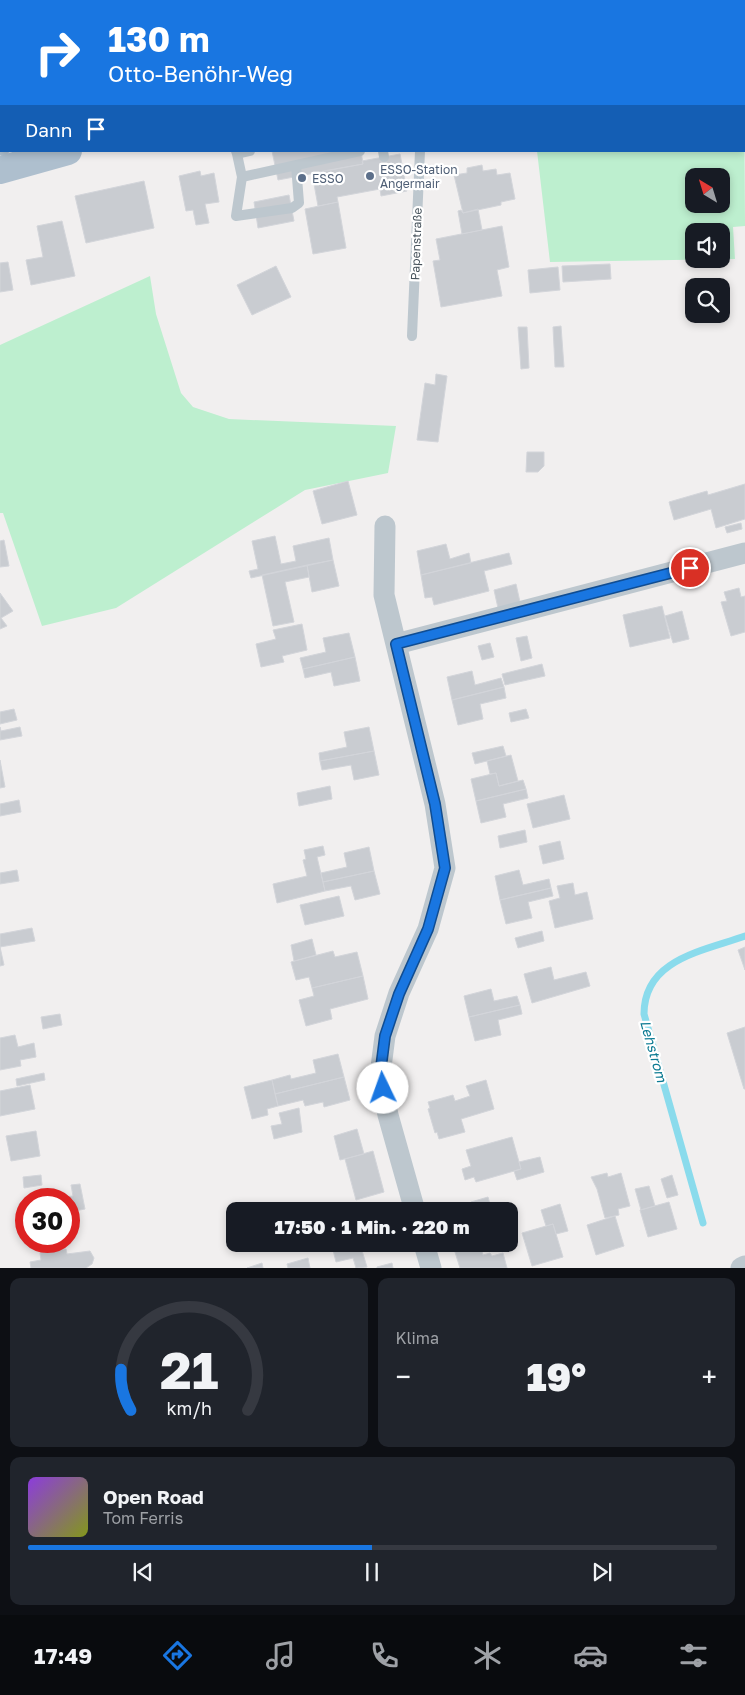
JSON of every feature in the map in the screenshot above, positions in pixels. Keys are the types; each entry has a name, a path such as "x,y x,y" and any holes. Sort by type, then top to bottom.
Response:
{"main road":[{"path":"0,170 64,152"}],"street":[{"path":"385,526 384,595 435,804 445,868 428,929 399,994 385,1036 380,1075 388,1115 412,1202"},
{"path":"396,644 745,553"},
{"path":"426,1252 431,1268"}],"lane":[{"path":"236,152 242,177 236,216 292,208 299,203 296,165"},
{"path":"242,177 355,152"},
{"name":"Papenstraße","path":"412,336 420,152"}],"green space":[{"path":"537,152 744,152 745,226 733,227 735,259 730,259 730,223 685,223 685,260 550,262"},
{"path":"150,276 156,314 181,393 193,407 229,419 396,426 388,473 305,490 116,608 42,626 3,513 0,513 0,345"}],"building":[{"path":"272,152 361,152 363,164 278,180"},
{"path":"400,154 407,191 381,196 380,189 337,197 338,202 318,206 312,173 363,164 362,161"},
{"path":"482,165 483,171 496,169 497,175 510,173 515,199 501,202 501,205 463,213 454,175 467,173 467,168"},
{"path":"200,171 201,176 214,173 219,202 205,204 209,223 196,225 193,210 186,211 179,176"},
{"path":"144,181 154,228 86,243 75,196"},
{"path":"289,195 294,221 258,228 254,202"},
{"path":"338,202 346,248 313,254 305,209"},
{"path":"478,209 482,230 462,234 458,211 461,210 463,213"},
{"path":"62,221 75,276 31,285 26,260 43,257 37,226"},
{"path":"502,226 509,267 497,270 502,296 441,307 433,261 440,260 436,239"},
{"path":"8,262 13,290 0,292 0,263"},
{"path":"610,264 611,279 563,282 562,266"},
{"path":"276,266 291,297 252,315 237,285"},
{"path":"558,267 560,290 530,293 528,270"},
{"path":"561,326 564,367 555,367 553,327"},
{"path":"518,327 527,327 529,368 521,369"},
{"path":"436,374 447,376 438,442 417,440 425,383 435,385"},
{"path":"527,452 544,452 544,466 538,472 526,472"},
{"path":"348,481 357,515 322,524 313,491"},
{"path":"745,484 745,519 716,528 711,509 674,520 669,502 707,491 708,495"},
{"path":"741,523 742,529 727,533 725,527"},
{"path":"275,536 281,564 296,561 293,546 329,538 333,560 251,578 249,571 258,569 252,541"},
{"path":"4,540 9,566 0,567 0,541"},
{"path":"446,544 450,559 469,553 471,563 421,575 417,551"},
{"path":"509,553 512,564 484,571 489,591 434,605 432,597 425,598 421,575"},
{"path":"333,560 339,586 312,592 307,565"},
{"path":"307,565 309,577 285,582 294,622 273,626 262,575"},
{"path":"516,584 520,602 498,608 494,590"},
{"path":"739,588 741,597 745,596 745,632 731,636 721,602 727,601 724,592"},
{"path":"0,593 13,611 1,618 7,626 0,629"},
{"path":"662,606 670,638 630,647 623,615"},
{"path":"682,611 689,639 673,643 665,616"},
{"path":"302,624 307,650 282,656 284,662 261,667 256,644 276,639 273,630"},
{"path":"349,633 355,657 303,669 300,658 326,652 323,638"},
{"path":"527,636 532,658 521,661 516,638"},
{"path":"490,643 494,657 482,660 478,646"},
{"path":"355,657 360,681 334,686 331,672 305,678 303,669"},
{"path":"542,664 545,676 505,685 502,674"},
{"path":"472,671 475,685 501,678 504,687 452,700 447,677"},
{"path":"504,687 506,698 480,704 483,719 458,725 452,700"},
{"path":"14,709 17,720 0,724 0,712"},
{"path":"526,709 529,718 511,722 509,713"},
{"path":"0,727 1,731 20,727 22,736 0,740"},
{"path":"369,727 374,751 320,761 319,753 347,747 344,732"},
{"path":"503,746 506,756 475,764 472,753"},
{"path":"374,751 379,775 354,780 351,765 322,770 320,761"},
{"path":"511,755 518,781 499,786 496,773 490,774 487,761"},
{"path":"0,760 5,787 0,788"},
{"path":"496,773 499,786 523,780 526,789 476,801 471,779"},
{"path":"330,786 332,799 299,806 297,793"},
{"path":"526,789 528,798 503,804 506,817 481,823 476,801"},
{"path":"564,795 570,819 533,828 527,804"},
{"path":"19,800 21,812 0,816 0,804"},
{"path":"525,830 527,842 500,848 498,836"},
{"path":"560,841 564,859 543,864 539,846"},
{"path":"323,846 325,855 317,857 325,891 277,903 273,884 307,876 303,860 306,859 304,850"},
{"path":"369,847 374,871 323,882 321,873 347,867 344,853"},
{"path":"17,870 19,881 0,884 0,873"},
{"path":"519,870 523,885 549,879 551,888 500,900 495,876"},
{"path":"374,871 380,894 355,900 351,886 325,891 323,882"},
{"path":"573,883 575,895 587,892 593,919 555,928 549,901 560,898 557,886"},
{"path":"551,888 553,896 528,902 532,918 506,924 500,900"},
{"path":"339,896 344,916 305,925 300,905"},
{"path":"32,928 35,941 0,947 0,934"},
{"path":"542,931 544,941 518,948 515,938"},
{"path":"312,939 316,955 294,961 291,945"},
{"path":"0,947 4,965 0,966"},
{"path":"745,947 745,970 738,950"},
{"path":"333,951 335,957 357,952 363,976 312,988 309,977 296,980 291,962"},
{"path":"551,967 554,980 586,972 590,986 532,1003 524,974"},
{"path":"363,976 368,999 330,1009 332,1019 306,1026 299,1000 314,996 312,988"},
{"path":"491,989 494,1001 517,996 520,1005 469,1017 464,996"},
{"path":"520,1005 522,1014 498,1020 501,1035 475,1041 469,1017"},
{"path":"60,1014 62,1025 43,1029 41,1017"},
{"path":"745,1027 745,1089 744,1089 727,1033"},
{"path":"15,1035 18,1047 34,1043 36,1057 20,1060 21,1066 0,1070 0,1038"},
{"path":"338,1054 344,1077 275,1094 272,1080 290,1075 291,1079 316,1073 313,1060"},
{"path":"44,1073 45,1080 17,1086 16,1079"},
{"path":"344,1077 350,1100 324,1107 323,1102 305,1106 303,1100 278,1106 275,1094"},
{"path":"272,1080 278,1106 267,1109 268,1115 252,1119 244,1087"},
{"path":"486,1080 494,1109 461,1119 465,1132 439,1139 437,1132 435,1133 428,1109 430,1108 428,1102 453,1095 455,1101 470,1096 466,1086"},
{"path":"30,1085 35,1109 0,1116 0,1091"},
{"path":"299,1108 302,1132 274,1139 271,1126 282,1124 279,1113"},
{"path":"357,1129 364,1154 340,1160 334,1136"},
{"path":"36,1131 40,1156 11,1161 6,1136"},
{"path":"512,1137 521,1169 476,1182 474,1177 465,1180 462,1169 471,1166 466,1150"},
{"path":"373,1151 384,1192 356,1200 345,1159"},
{"path":"540,1157 544,1172 517,1180 514,1171 521,1169 519,1162"},
{"path":"607,1173 608,1177 621,1173 630,1206 618,1209 619,1215 605,1218 597,1189 591,1177"},
{"path":"41,1175 42,1185 24,1188 23,1177"},
{"path":"672,1175 678,1195 667,1198 661,1179"},
{"path":"80,1184 85,1209 80,1210 80,1188 72,1188 71,1185"},
{"path":"649,1186 655,1206 641,1210 635,1189"},
{"path":"488,1197 489,1202 471,1202"},
{"path":"669,1202 677,1229 648,1237 640,1210"},
{"path":"560,1204 568,1231 556,1234 553,1224 546,1226 541,1210"},
{"path":"615,1216 624,1246 596,1255 587,1225"},
{"path":"553,1224 563,1257 532,1266 522,1233"},
{"path":"90,1251 94,1258 92,1264 86,1268 31,1268 30,1262 41,1260 40,1253 67,1254"},
{"path":"334,1252 362,1252 367,1267 356,1268 353,1258 336,1262"},
{"path":"455,1252 482,1252 483,1255 490,1253 492,1256 503,1253 507,1268 460,1268"},
{"path":"308,1258 310,1268 288,1268 287,1264"},
{"path":"262,1263 263,1268 247,1268"},
{"path":"392,1263 393,1268 377,1268 377,1267"}],"waterway":[{"name":"Lehstrom","path":"703,1223 644,1014 647,995 654,981 665,969 695,953 745,936"}],"place":[{"name":"ESSO-Station Angermair","path":"370,176"},
{"name":"ESSO","path":"302,178"}],"route":[{"path":"383,1088 380,1075 385,1036 399,994 428,929 445,868 435,804 396,644 690,568"}]}
